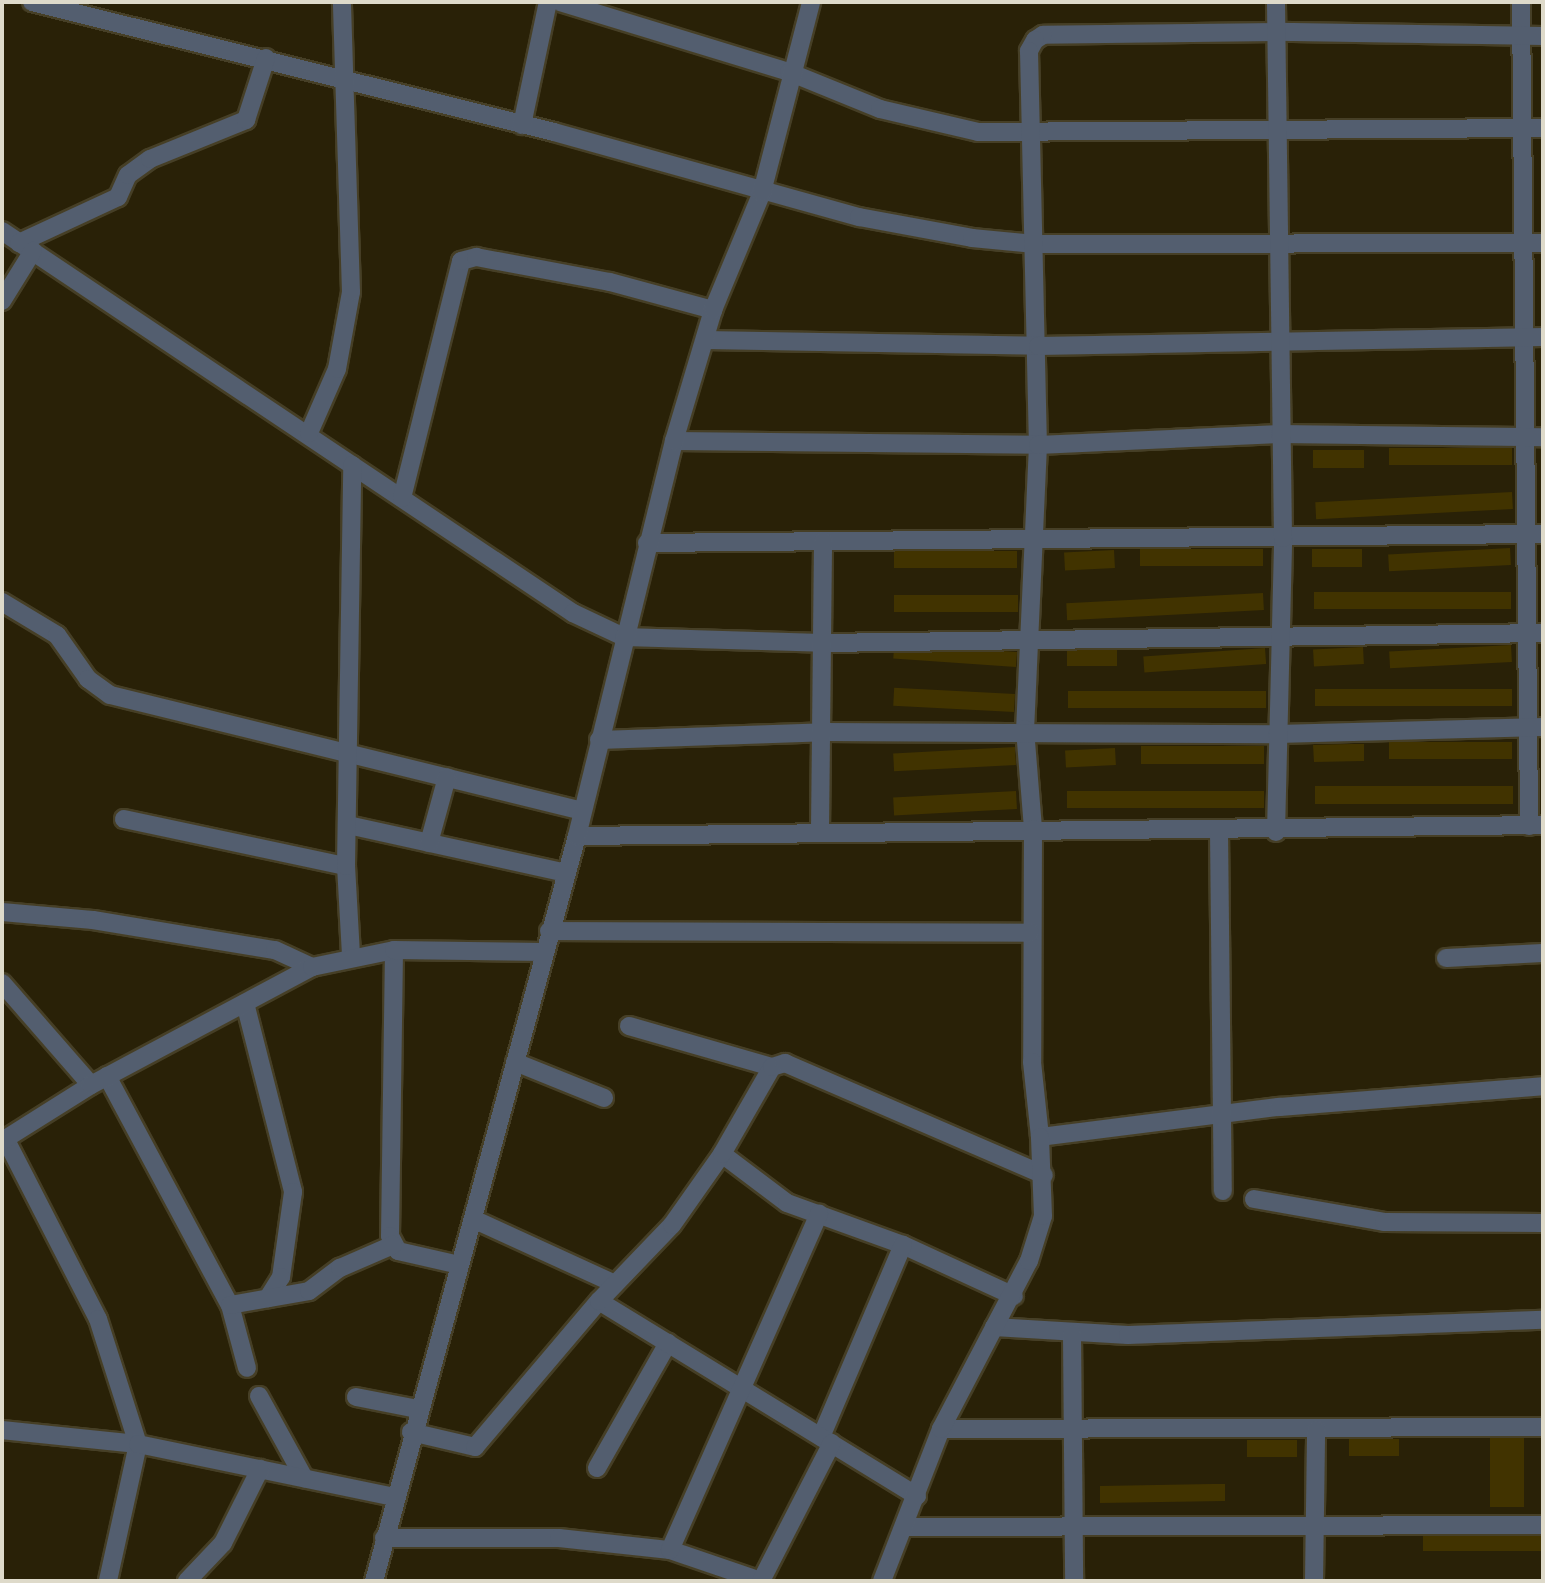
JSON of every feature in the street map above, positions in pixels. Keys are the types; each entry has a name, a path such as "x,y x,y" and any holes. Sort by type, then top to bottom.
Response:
{"street":[{"path":"32,2 267,58 859,218 1035,244 1543,243"},
{"path":"309,433 337,369 351,292 342,2"},
{"path":"522,125 548,2"},
{"path":"560,2 789,72 880,109 978,132 1032,135 1543,128"},
{"path":"374,1581 417,1409 577,836 674,441 713,310 762,192 789,72 811,2"},
{"path":"1276,2 1279,132 1277,342 1283,538 1276,832"},
{"path":"577,836 1033,829 1276,832 1536,825 1536,437 1534,338 1523,243 1521,2"},
{"path":"882,1581 906,1527 941,1429 994,1327 1014,1296 1042,1216 1044,1175 1030,933 1033,829 1025,729 1026,638 1038,445 1038,346 1029,51 1043,35 1277,32 1543,36"},
{"path":"2,300 26,247 118,197 128,175 150,159 246,120 267,58"},
{"path":"2,232 309,433 352,465 573,613 624,637 822,643 1279,634 1536,633"},
{"path":"402,498 461,261 476,257 610,282 713,310"},
{"path":"705,340 1038,346 1534,338"},
{"path":"674,441 1038,445 1280,434 1536,437"},
{"path":"351,955 346,866 352,465"},
{"path":"647,543 1031,542 1536,534"},
{"path":"820,831 824,732 823,541"},
{"path":"2,602 57,635 88,679 110,695 582,811"},
{"path":"599,740 824,732 1025,729 1277,734 1536,727"},
{"path":"429,843 447,778"},
{"path":"124,819 346,866"},
{"path":"348,825 566,873"},
{"path":"1219,831 1223,1191"},
{"path":"2,912 93,920 275,950 313,967"},
{"path":"550,931 1030,933"},
{"path":"393,1245 394,950"},
{"path":"108,1581 138,1444 97,1319 4,1139 107,1076 313,967 351,955 394,950 544,952"},
{"path":"1446,958 1543,953"},
{"path":"2,983 91,1086"},
{"path":"245,1003 293,1192 281,1277 268,1298"},
{"path":"629,1026 772,1068 798,1066 1044,1175"},
{"path":"515,1062 604,1098"},
{"path":"411,1432 475,1447 599,1301 672,1225 722,1154 772,1068"},
{"path":"107,1076 230,1305 247,1368"},
{"path":"1040,1137 1224,1118 1279,1107 1543,1086"},
{"path":"722,1154 770,1194 903,1245 1014,1296"},
{"path":"1254,1199 1384,1222 1543,1223"},
{"path":"670,1550 819,1214"},
{"path":"472,1219 615,1284"},
{"path":"230,1305 309,1291 340,1268 393,1245 459,1265"},
{"path":"384,1538 559,1538 670,1550 761,1581 827,1440 903,1245"},
{"path":"599,1301 917,1496"},
{"path":"994,1327 1072,1334 1543,1320"},
{"path":"1072,1334 1074,1581"},
{"path":"597,1468 668,1343"},
{"path":"259,1396 304,1478"},
{"path":"356,1397 417,1409"},
{"path":"941,1429 1071,1432 1543,1427"},
{"path":"2,1430 138,1444 394,1497"},
{"path":"1314,1581 1316,1430"},
{"path":"187,1581 223,1543 260,1469"},
{"path":"906,1527 1074,1531 1189,1523 1316,1527 1543,1525"}],"building":[{"path":"1389,448 1512,448 1512,465 1389,465"},
{"path":"1313,450 1364,450 1364,468 1313,468"},
{"path":"1512,492 1513,509 1316,519 1315,502"},
{"path":"1510,548 1511,565 1389,571 1388,554"},
{"path":"1140,549 1263,549 1263,566 1140,566"},
{"path":"1312,549 1362,549 1362,567 1312,567"},
{"path":"1114,550 1115,568 1065,571 1064,553"},
{"path":"894,551 1017,551 1017,568 894,568"},
{"path":"1314,592 1511,592 1511,609 1314,609"},
{"path":"1263,593 1264,610 1067,620 1066,603"},
{"path":"894,595 1018,595 1018,612 894,612"},
{"path":"894,643 1017,652 1016,667 893,658"},
{"path":"1511,645 1512,662 1390,668 1389,651"},
{"path":"1363,647 1364,664 1314,667 1313,650"},
{"path":"1265,648 1266,664 1144,672 1143,657"},
{"path":"1067,650 1117,650 1117,666 1067,666"},
{"path":"894,688 1015,694 1014,712 893,706"},
{"path":"1315,689 1512,689 1512,706 1315,706"},
{"path":"1068,691 1266,691 1266,708 1068,708"},
{"path":"1389,742 1512,742 1512,759 1389,759"},
{"path":"1364,744 1364,761 1314,762 1313,745"},
{"path":"1141,746 1264,746 1264,764 1141,764"},
{"path":"1015,747 1016,765 894,771 893,753"},
{"path":"1115,748 1116,765 1066,768 1065,751"},
{"path":"1315,786 1513,786 1513,804 1315,804"},
{"path":"1016,791 1017,809 894,815 893,797"},
{"path":"1067,791 1264,791 1264,808 1067,808"},
{"path":"1490,1438 1524,1438 1524,1507 1490,1507"},
{"path":"1349,1439 1399,1439 1399,1456 1349,1456"},
{"path":"1247,1440 1297,1440 1297,1457 1247,1457"},
{"path":"1225,1484 1225,1501 1100,1503 1100,1486"},
{"path":"1423,1536 1543,1536 1543,1551 1423,1551"}]}
